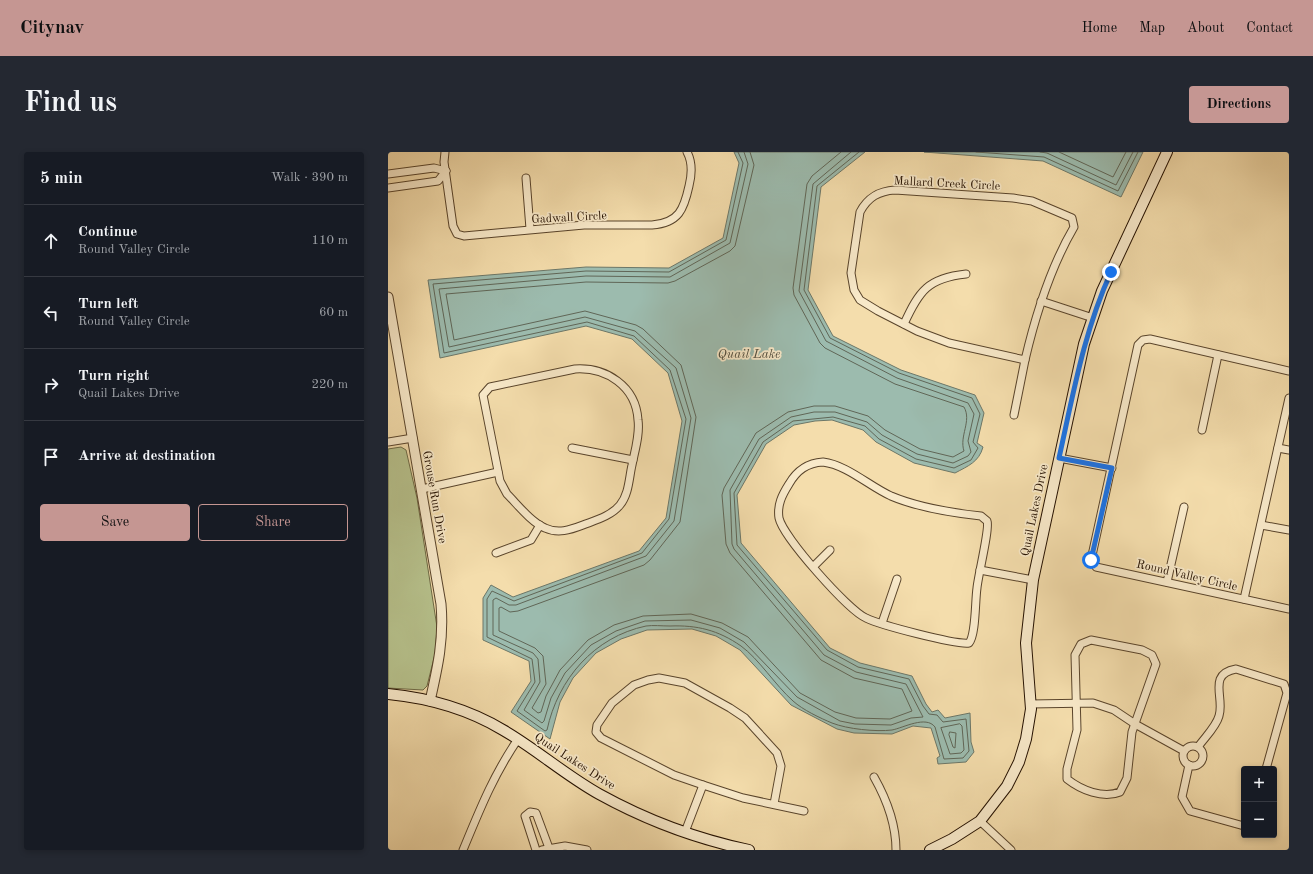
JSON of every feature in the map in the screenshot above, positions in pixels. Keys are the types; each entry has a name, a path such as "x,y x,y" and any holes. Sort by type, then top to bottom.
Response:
{"main road":[{"name":"Quail Lakes Drive","path":"930,850 952,840 980,821 1006,786 1019,762 1029,726 1030,704 1026,643 1033,580 1084,344 1111,272 1167,152"},
{"name":"Quail Lakes Drive","path":"388,694 430,701 471,713 518,739 567,774 599,794 648,818 684,832 749,850"}],"street":[{"name":"Gadwall Circle","path":"444,152 453,226 457,234 464,236 584,226 652,225 666,223 678,214 686,202 692,170 687,152"},
{"path":"388,174 434,168 446,171 438,181 388,188"},
{"path":"526,178 530,230"},
{"name":"Mallard Creek Circle","path":"1014,415 1025,360 1041,301 1055,264 1074,227 1073,221 1069,215 1032,201 1014,198 895,190 882,192 872,197 865,203 860,212 854,242 851,282 856,295 865,304 931,338 1025,360"},
{"path":"904,324 917,299 929,285 945,276 966,274"},
{"name":"Grouse Run Drive","path":"388,297 422,489 442,618 440,655 430,701"},
{"path":"1041,301 1093,318"},
{"name":"Round Valley Circle","path":"1289,371 1150,339 1141,341 1138,345 1112,468 1091,554 1092,563 1096,567 1244,599 1289,398"},
{"path":"1202,430 1218,355"},
{"path":"575,369 591,369 605,372 617,380 629,392 635,405 638,419 638,431 633,460 625,496 620,505 612,513 564,531 554,531 540,525 507,494 500,481 483,398 484,392 490,387 575,369"},
{"path":"388,442 413,438"},
{"path":"572,448 633,460"},
{"path":"1278,448 1289,450"},
{"path":"1059,458 1112,468"},
{"path":"823,462 835,465 883,492 902,500 984,518 987,521 989,528 980,570 973,619 973,636 969,643 956,642 866,618 852,608 814,566 784,531 778,512 780,499 795,474 806,466 823,462"},
{"path":"422,489 498,472"},
{"path":"1167,582 1184,507"},
{"path":"496,553 531,540 540,525"},
{"path":"1261,525 1289,530"},
{"path":"814,566 830,550"},
{"path":"980,570 1033,580"},
{"path":"882,623 897,579"},
{"path":"1244,599 1289,609"},
{"path":"1091,640 1142,650 1152,655 1156,664 1134,724 1127,778 1120,792 1112,796 1077,787 1067,779 1067,769 1077,730 1077,702 1075,655 1081,644 1091,640"},
{"path":"1198,748 1220,715 1219,683 1222,675 1228,671 1236,669 1284,684 1287,693 1267,766"},
{"path":"774,804 781,766 780,758 745,718 691,685 671,679 648,680 634,685 621,694 612,703 597,725 598,736 646,762 703,785 743,798 804,811"},
{"path":"1030,704 1077,702 1093,703 1114,710 1134,724 1184,751"},
{"path":"463,850 484,797 500,766 518,739"},
{"path":"1189,747 1198,748 1203,756 1201,762 1195,766 1189,765 1183,758 1184,751 1189,747"},
{"path":"1189,765 1182,797 1190,811 1241,825"},
{"path":"874,777 883,792 891,816 896,850"},
{"path":"684,832 703,785"},
{"path":"536,850 525,816 530,812 536,813 545,849 565,846 587,850"},
{"path":"980,821 1011,850"}],"green space":[{"path":"401,447 406,450 417,498 437,627 435,654 427,686 423,690 388,688 388,449"}],"water":[{"name":"Quail Lake","path":"734,152 865,152 821,187 808,290 833,336 901,370 975,395 984,413 977,443 983,447 981,452 976,460 955,473 914,463 876,442 863,430 832,420 815,421 794,425 766,444 737,495 741,543 830,648 860,663 912,676 926,704 932,712 938,710 945,718 970,713 971,742 974,752 966,762 938,764 937,758 940,756 931,728 913,726 892,734 854,733 837,729 791,705 740,650 716,636 692,629 647,630 621,639 596,653 573,678 560,702 550,739 511,712 531,681 529,661 483,640 483,598 491,585 513,597 639,551 666,518 682,421 668,373 632,339 586,326 440,358 428,280 586,267 669,268 723,238 739,163"},
{"path":"924,152 1143,152 1121,197 1043,161"}],"route":[{"path":"1091,560 1091,554 1096,540 1112,468 1059,458 1084,344 1102,291 1111,272"}]}
